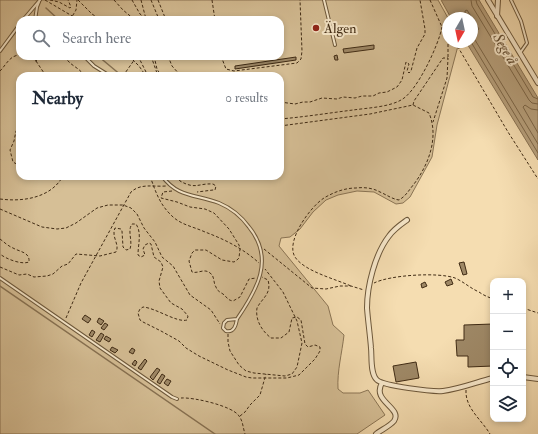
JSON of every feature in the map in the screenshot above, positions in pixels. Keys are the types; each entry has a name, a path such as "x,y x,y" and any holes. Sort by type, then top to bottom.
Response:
{"street":[{"path":"488,0 538,83"},
{"path":"497,17 498,0"},
{"path":"406,220 388,237 372,274 368,291 367,308 376,379 391,386 441,391 490,379"},
{"path":"526,377 538,379"},
{"path":"376,434 394,421 396,416 394,411 383,400 379,392 379,388 382,383"}],"lane":[{"path":"26,16 40,0"},
{"path":"36,16 40,0"},
{"path":"324,0 335,45"},
{"path":"511,0 527,43 520,54"},
{"path":"0,51 16,29"},
{"path":"88,60 104,72"},
{"path":"165,180 170,186 177,190 217,202 238,214 255,234 260,247 262,266 260,278 251,299 237,319 234,328 228,332 223,328 227,320 237,319"},
{"path":"0,278 177,399"}],"path":[{"path":"45,0 72,16 76,10 78,0"},
{"path":"50,0 70,8 71,4 68,0"},
{"path":"78,0 95,16"},
{"path":"114,0 130,16"},
{"path":"132,0 142,16"},
{"path":"141,0 145,16"},
{"path":"151,0 158,16"},
{"path":"158,0 164,16"},
{"path":"212,0 214,16"},
{"path":"223,60 226,69 234,71 297,63 301,59 302,51 300,0"},
{"path":"284,101 292,104 310,102 322,98 337,99 342,97 351,98 370,96 386,92 397,87 404,77 404,65 406,62 409,64 407,71 409,73 411,71 417,48 424,34 425,29 420,0"},
{"path":"284,119 368,108 400,101 406,97 414,88 438,43 442,27 430,0"},
{"path":"54,6 53,2 55,2"},
{"path":"368,291 351,286 306,268 294,255 292,248 295,236 301,223 312,208 324,198 341,190 370,188 394,199 399,200 405,197 416,181 431,151 433,122 447,78 448,48"},
{"path":"459,48 508,132 538,179"},
{"path":"0,71 11,58 16,55"},
{"path":"413,105 414,101 438,64 443,58 448,58"},
{"path":"67,60 69,63 82,72"},
{"path":"127,72 134,60 144,72"},
{"path":"140,60 145,72"},
{"path":"152,60 157,72"},
{"path":"155,60 159,72"},
{"path":"170,60 172,66 177,72"},
{"path":"36,61 43,72"},
{"path":"284,125 370,114 413,105 429,113 433,122"},
{"path":"16,131 10,150 13,162 16,164"},
{"path":"0,199 20,200 39,196 57,185 60,180"},
{"path":"151,180 156,195 162,205 176,219 191,228 203,230 240,249 262,266 284,292 300,332 302,343 297,367 292,374 285,376 246,371 239,365 230,351 228,332"},
{"path":"179,180 188,185 199,186 213,184 216,186 215,190 187,194"},
{"path":"64,322 74,296 131,192 137,188 170,186"},
{"path":"177,190 163,192 160,198 214,213 229,229 240,249 239,258 234,262 222,260 206,250 195,250 189,261 192,272 210,272 218,290 226,299 230,300 235,300 240,297 249,279 262,277 266,278 269,286 267,294 258,305 256,311 258,322 267,335 271,338 285,335 288,332 294,316"},
{"path":"0,209 42,227 57,229 66,228 76,223 97,208 108,205 123,205 131,208 137,214 144,228 156,242 162,257 173,266 190,295 211,310 219,323 223,326"},
{"path":"0,267 19,275 27,274 34,277 47,276 53,274 62,266 68,264 76,254 95,256 110,254 118,250 114,236 115,228 121,229 122,231 123,247 126,250 130,249 130,227 132,224 136,224 139,234 138,254 143,257 145,255 143,249 145,245 149,243 152,244 154,257 163,267 159,281 160,288 171,303 182,309 188,316 187,320 182,321 156,310 143,307 139,310 140,320 161,330 199,356 246,377 287,378 299,375 310,365 320,351 318,346 315,345 308,347 305,344 301,320 300,318 294,316"},
{"path":"0,239 14,249 28,255 30,260 26,263 7,259 0,254"},
{"path":"260,247 267,250 312,288 326,289 340,286 351,286"},
{"path":"370,285 382,279 430,274 453,277 490,298"},
{"path":"526,309 538,312"},
{"path":"239,416 245,412 260,395 266,374"},
{"path":"466,386 466,398 470,407 490,434"},
{"path":"177,399 183,398 195,400 225,407 235,412 239,416 245,434"}],"shaded area":[{"path":"0,0 438,0 445,12 442,12 442,48 457,48 437,125 432,157 410,197 403,203 396,204 374,192 357,191 338,195 326,200 313,212 300,229 290,237 281,238 279,246 328,306 333,325 344,335 339,369 338,389 343,393 360,393 368,390 385,415 357,434 0,434"}],"water":[{"name":"Sege å","path":"441,0 479,0 538,98 538,160 470,48 478,48 478,12 448,12"}],"building":[{"path":"374,45 374,49 344,53 343,49"},
{"path":"337,55 338,60 335,60 334,56"},
{"path":"296,57 296,60 235,69 235,66 284,60"},
{"path":"464,262 467,274 463,275 459,263"},
{"path":"451,279 453,284 447,286 445,282"},
{"path":"425,282 427,286 422,288 421,284"},
{"path":"85,315 91,319 88,323 82,319"},
{"path":"99,318 104,321 101,325 97,322"},
{"path":"105,323 108,325 104,330 101,328"},
{"path":"490,324 490,366 468,367 468,356 457,356 456,340 464,340 464,325"},
{"path":"92,330 95,332 92,337 89,335"},
{"path":"101,333 104,335 100,342 96,340"},
{"path":"106,336 111,339 109,342 104,339"},
{"path":"112,347 118,350 115,353 110,350"},
{"path":"132,348 135,350 133,354 129,352"},
{"path":"145,359 147,361 141,370 138,368"},
{"path":"135,360 137,362 135,366 132,364"},
{"path":"416,362 419,378 396,382 393,366"},
{"path":"157,368 160,370 153,380 150,377"},
{"path":"162,374 165,376 160,384 157,382"},
{"path":"167,379 171,381 168,386 164,383"}],"waterway":[{"path":"46,8 55,16"},
{"path":"103,60 117,72"},
{"path":"0,286 215,434"}],"place":[{"name":"Älgen","path":"316,28"}]}
